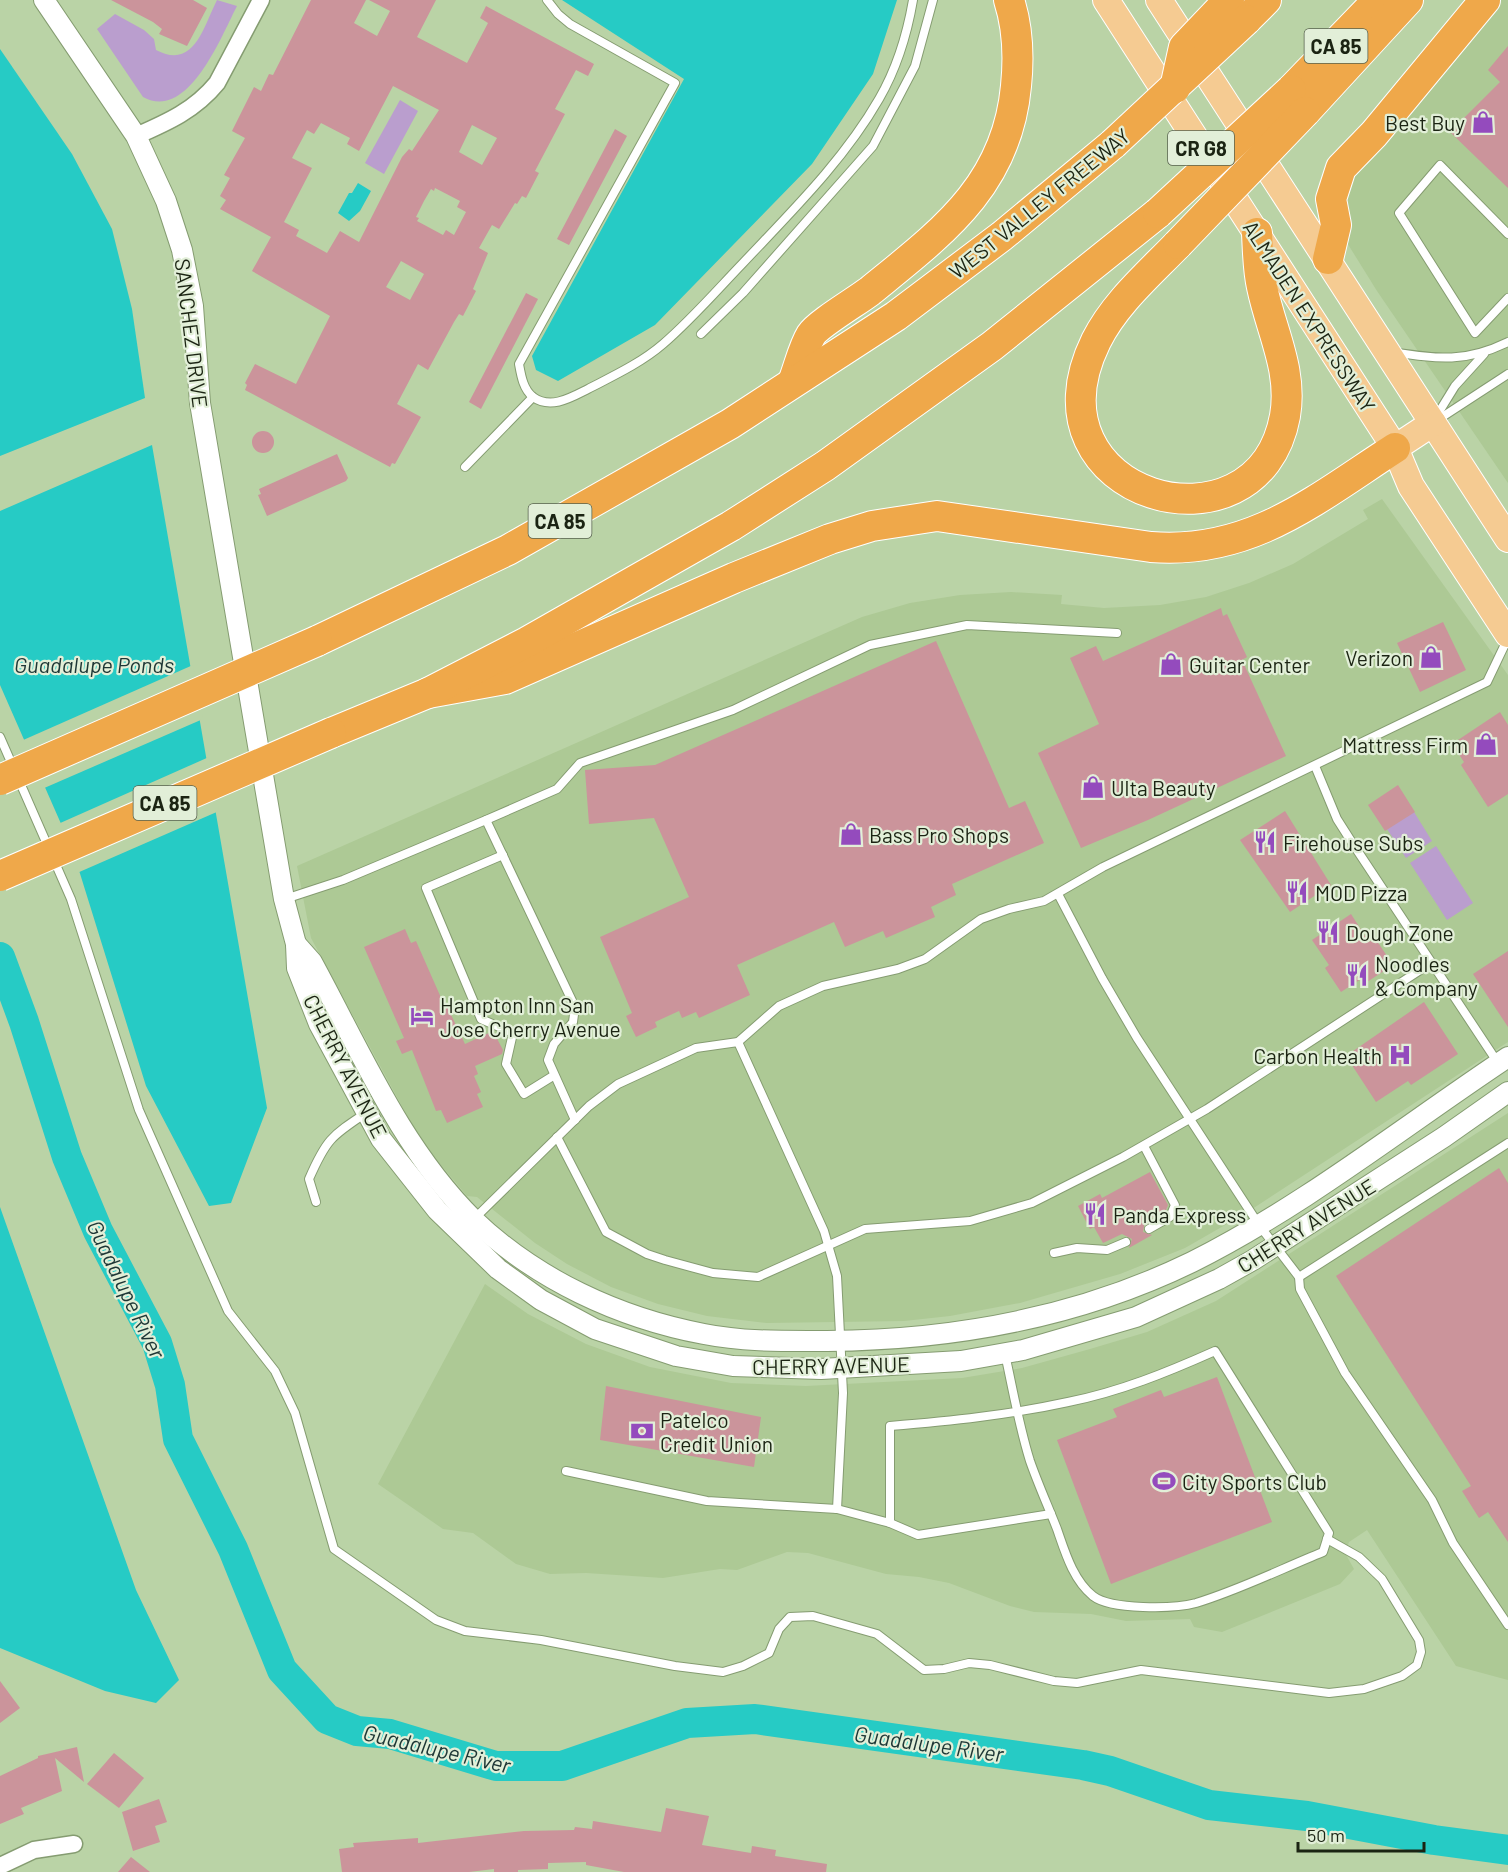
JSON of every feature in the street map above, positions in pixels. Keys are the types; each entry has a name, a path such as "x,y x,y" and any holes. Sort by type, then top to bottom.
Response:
{"highway":[{"path":"793,382 812,333 859,300 934,238 970,200 993,170 1002,150 1015,100 1017,36 1009,0"},
{"name":"CA 85","path":"0,876 428,693 527,642 679,557 825,466 992,346 1298,101 1378,0"},
{"path":"1257,233 1262,287 1277,340 1287,392 1278,440 1268,458 1238,485 1220,493 1181,499 1163,497 1123,481 1095,450 1087,433 1081,394 1089,358 1117,308 1178,244 1298,101 1408,0"},
{"path":"1328,260 1336,225 1331,199 1341,168 1374,135 1485,0"},
{"name":"WEST VALLEY FREEWAY","path":"793,382 848,350 1002,236 1113,144 1175,88 1247,7"},
{"name":"CA 85","path":"0,780 317,642 508,550 707,438 793,382"},
{"path":"428,693 505,679 735,578 830,539 872,526 937,516 1151,547 1186,548 1224,543 1268,527 1395,448"}],"main road":[{"name":"ALMADEN EXPRESSWAY","path":"1106,0 1395,448 1411,486 1508,636"},
{"name":"CR G8","path":"1159,0 1508,539"},
{"path":"1395,448 1433,423"}],"street":[{"name":"SANCHEZ DRIVE","path":"44,0 136,136 166,201 182,250 193,306 200,403 232,593"},
{"path":"136,136 176,119 208,94 217,83 261,0"},
{"name":"CHERRY AVENUE","path":"232,593 284,899 296,944 297,968 319,1024 381,1139 437,1210 556,1281 653,1321 704,1334 766,1341 843,1341 952,1335 1024,1321 1084,1305 1126,1291 1192,1262 1259,1225 1392,1138 1503,1060"},
{"name":"CHERRY AVENUE","path":"296,944 312,962 403,1132 467,1226 506,1276 541,1300 595,1329 676,1356 732,1366 843,1369 960,1361 1005,1354 1086,1333 1136,1317 1219,1279 1276,1246 1504,1098"},
{"path":"0,1866 34,1850 74,1844"}],"lane":[{"path":"547,0 570,24 675,83 519,364 522,381 533,397 552,403 568,399 617,375 662,345 803,200 855,135 879,99 897,62 906,36 913,0"},
{"path":"701,334 742,293 873,146 915,66 933,0"},
{"path":"1508,234 1440,165 1399,213 1475,333 1508,298"},
{"path":"1386,351 1438,359 1458,359 1484,354 1508,342"},
{"path":"1433,423 1455,386 1484,354"},
{"path":"1433,423 1508,374"},
{"path":"465,467 533,397"},
{"path":"284,899 343,880 486,820 557,789 580,763 734,710 870,645 967,625 1117,633"},
{"path":"467,1226 594,1101 641,1072 696,1048 738,1042 780,1006 823,986 898,969 925,959 981,919 1009,909 1044,901 1103,867 1487,682 1508,636"},
{"path":"0,737 71,899 139,1110 228,1311 275,1371 296,1413 334,1549 436,1620 465,1631 541,1640 675,1666 723,1672 743,1666 769,1653 779,1629 790,1617 813,1616 878,1634 924,1670 944,1669 969,1663 990,1665 1031,1677 1077,1683 1124,1672 1152,1671 1329,1694 1364,1689 1402,1676 1417,1665 1421,1652 1419,1640 1382,1580 1359,1557 1327,1539"},
{"path":"1315,766 1337,819 1431,963 1503,1060"},
{"path":"486,820 575,1007 573,1023 554,1044 548,1060 553,1076 575,1120"},
{"path":"503,855 426,888 482,1019 513,1033 506,1064 524,1094 553,1076"},
{"path":"1058,894 1102,978 1259,1225 1299,1277 1300,1289 1345,1373 1432,1500 1453,1543 1508,1625"},
{"path":"557,1137 606,1232 648,1254 713,1273 758,1277 865,1229 970,1221 1032,1203 1144,1146 1191,1118 1431,963"},
{"path":"738,1042 829,1244 837,1276 843,1341 837,1509"},
{"path":"316,1202 309,1179 318,1158 330,1137 366,1113"},
{"path":"1299,1277 1508,1143"},
{"path":"1144,1146 1175,1205 1170,1217 1149,1229"},
{"path":"1054,1252 1077,1248 1107,1250 1126,1242"},
{"path":"890,1523 890,1426 1018,1412 1101,1394 1152,1378 1215,1351 1329,1533 1323,1552 1194,1603 1126,1607 1107,1604 1093,1596 1081,1583 1070,1564 1030,1460 1018,1412 1005,1354"},
{"path":"566,1472 707,1501 837,1509 890,1523 918,1535 1051,1514"}],"shaded area":[{"path":"217,0 237,6 212,55 188,87 174,98 159,102 143,97 97,29 115,14 144,30 154,39 156,50 169,55 180,55 196,43"},
{"path":"1485,0 1508,0 1508,483 1377,291 1336,225 1332,213 1374,134"},
{"path":"400,100 418,111 384,174 365,163"},
{"path":"1382,499 1508,675 1508,1042 1246,1213 1185,1248 1120,1274 1020,1303 950,1316 904,1321 767,1323 707,1316 658,1304 611,1287 567,1264 535,1243 477,1197 467,1196 435,1158 411,1123 311,938 297,866 862,617 910,603 960,595 1011,592 1062,595 1061,604 1104,608 1160,605 1206,597 1249,583 1293,564 1368,519 1363,510"},
{"path":"1414,812 1432,841 1406,858 1387,829"},
{"path":"1436,846 1473,903 1447,920 1410,863"},
{"path":"1508,1113 1508,1680 1456,1666 1367,1530 1349,1542 1345,1553 1354,1569 1340,1584 1222,1632 1194,1627 1190,1619 1126,1621 1091,1614 1034,1612 1010,1606 949,1583 886,1574 808,1553 787,1552 737,1570 720,1569 663,1578 586,1573 550,1574 516,1564 473,1533 443,1529 378,1484 485,1284 528,1314 586,1344 650,1367 731,1383 806,1386 962,1378 1022,1368 1147,1332 1216,1301"}],"water":[{"path":"562,0 897,0 873,74 812,164 655,325 558,381 536,370 532,356 684,79"},
{"path":"0,49 72,154 112,229 132,309 145,398 0,456"},
{"path":"358,183 371,191 360,211 349,221 338,213 349,193 352,193"},
{"name":"Guadalupe Ponds","path":"152,445 267,1108 231,1203 209,1206 146,1086 73,851 0,685 0,511"},
{"path":"0,1207 136,1590 179,1680 156,1703 105,1691 0,1648"}],"pier":[{"path":"193,665 203,719 42,789 21,741"},
{"path":"209,757 219,811 77,873 58,824"}],"building":[{"path":"111,0 193,0 207,8 187,46 159,34 162,29 153,22"},
{"path":"311,0 366,0 354,23 377,36 390,11 369,0 436,0 417,37 467,63 488,23 480,18 486,6 594,64 588,76 576,70 555,109 565,114 535,171 539,173 526,198 522,196 517,204 515,203 499,229 492,225 479,248 488,253 473,289 476,291 463,316 459,314 428,370 418,364 397,404 421,417 395,464 392,463 390,467 245,390 247,385 245,383 255,364 296,384 330,316 252,271 271,237 220,209 226,200 220,196 230,178 224,175 245,138 232,131 254,87 261,91 269,74 273,75","holes":["393,86 439,110 412,151 409,149 402,157 359,242 340,231 327,253 296,236 299,230 284,222 312,168 292,158 307,130 314,134 321,123 350,138 347,144 359,151","472,125 497,138 482,165 459,152","435,188 460,201 457,207 466,212 454,235 446,230 443,235 417,221 419,218 416,217 424,201 431,189 434,191","401,261 424,274 410,300 386,287"]},
{"name":"Best Buy","path":"1508,46 1508,188 1450,132 1500,82 1488,70"},
{"path":"615,129 627,136 569,245 557,239"},
{"path":"526,293 538,299 481,409 469,402"},
{"path":"263,431 271,434 274,442 271,450 263,453 255,450 252,442 255,434"},
{"path":"337,454 348,478 346,481 267,516 258,495 261,494 259,489"},
{"path":"1221,608 1223,616 1227,614 1247,657 1242,660 1286,756 1148,820 1081,848 1038,753 1099,724 1070,658 1096,646 1103,661"},
{"name":"Verizon","path":"1443,622 1466,670 1420,692 1397,643"},
{"name":"Bass Pro Shops","path":"936,641 1009,808 1025,801 1044,843 952,884 956,895 931,907 935,917 886,938 883,931 845,947 834,922 737,965 750,995 699,1018 696,1012 682,1018 679,1011 655,1022 657,1027 636,1037 626,1016 632,1013 600,937 689,897 654,818 589,824 585,770 655,765"},
{"path":"1500,712 1508,725 1508,794 1488,807 1461,765 1464,762 1452,744"},
{"path":"1398,785 1415,812 1385,831 1368,805"},
{"path":"1285,811 1331,885 1290,912 1240,840"},
{"path":"1351,914 1369,942 1375,938 1393,965 1364,984 1361,979 1341,992 1325,968 1329,965 1312,940"},
{"name":"Hampton Inn San Jose Cherry Avenue","path":"405,929 411,943 416,941 442,1000 465,1044 493,1031 503,1050 502,1054 475,1066 478,1074 474,1076 481,1092 477,1094 483,1107 447,1123 441,1110 436,1111 412,1050 402,1054 396,1041 404,1038 364,947"},
{"path":"1508,951 1508,1027 1473,974"},
{"path":"1424,1002 1458,1054 1411,1085 1408,1081 1376,1102 1346,1056"},
{"path":"1499,1168 1508,1183 1508,1542 1488,1512 1479,1518 1462,1491 1471,1486 1336,1276"},
{"path":"1150,1172 1168,1205 1166,1210 1145,1221 1143,1232 1152,1235 1129,1248 1132,1239 1122,1234 1103,1243 1094,1227 1090,1229 1078,1206 1100,1194 1102,1198"},
{"name":"City Sports Club","path":"1217,1377 1272,1522 1111,1584 1057,1440 1117,1417 1113,1409 1161,1390 1164,1397"},
{"path":"606,1386 761,1417 754,1467 600,1440"},
{"path":"0,1681 20,1708 0,1723"},
{"path":"77,1747 84,1782 55,1758 62,1791 21,1808 24,1814 0,1824 0,1776 38,1756"},
{"path":"114,1753 144,1778 119,1808 87,1784"},
{"path":"159,1799 167,1822 155,1826 160,1842 133,1851 122,1812"},
{"path":"666,1808 709,1816 702,1845 751,1853 752,1846 776,1850 775,1856 827,1864 826,1872 624,1872 586,1865 586,1862 548,1863 548,1869 518,1870 518,1872 494,1872 494,1869 469,1872 342,1872 339,1849 354,1847 353,1843 418,1838 418,1843 524,1831 574,1830 575,1827 592,1829 593,1821 661,1832"},
{"path":"131,1857 150,1872 118,1872"}],"waterway":[{"name":"Guadalupe River","path":"0,957 24,1022 67,1157 98,1231 157,1343 170,1385 178,1439 233,1549 282,1670 327,1719 357,1731 390,1734 496,1766 562,1766 687,1723 755,1719 1083,1765 1110,1771 1209,1805 1307,1816 1434,1840 1508,1850"}],"place":[{"name":"Best Buy","path":"1483,122"},
{"name":"Verizon","path":"1431,657"},
{"name":"Guitar Center","path":"1171,664"},
{"name":"Mattress Firm","path":"1486,744"},
{"name":"Ulta Beauty","path":"1093,787"},
{"name":"Bass Pro Shops","path":"851,834"},
{"name":"Firehouse Subs","path":"1265,842"},
{"name":"MOD Pizza","path":"1297,892"},
{"name":"Dough Zone","path":"1328,932"},
{"name":"Noodles & Company","path":"1357,975"},
{"name":"Hampton Inn San Jose Cherry Avenue","path":"422,1016"},
{"name":"Carbon Health","path":"1400,1055"},
{"name":"Panda Express","path":"1095,1214"},
{"name":"Patelco Credit Union","path":"642,1431"},
{"name":"City Sports Club","path":"1164,1481"}]}
